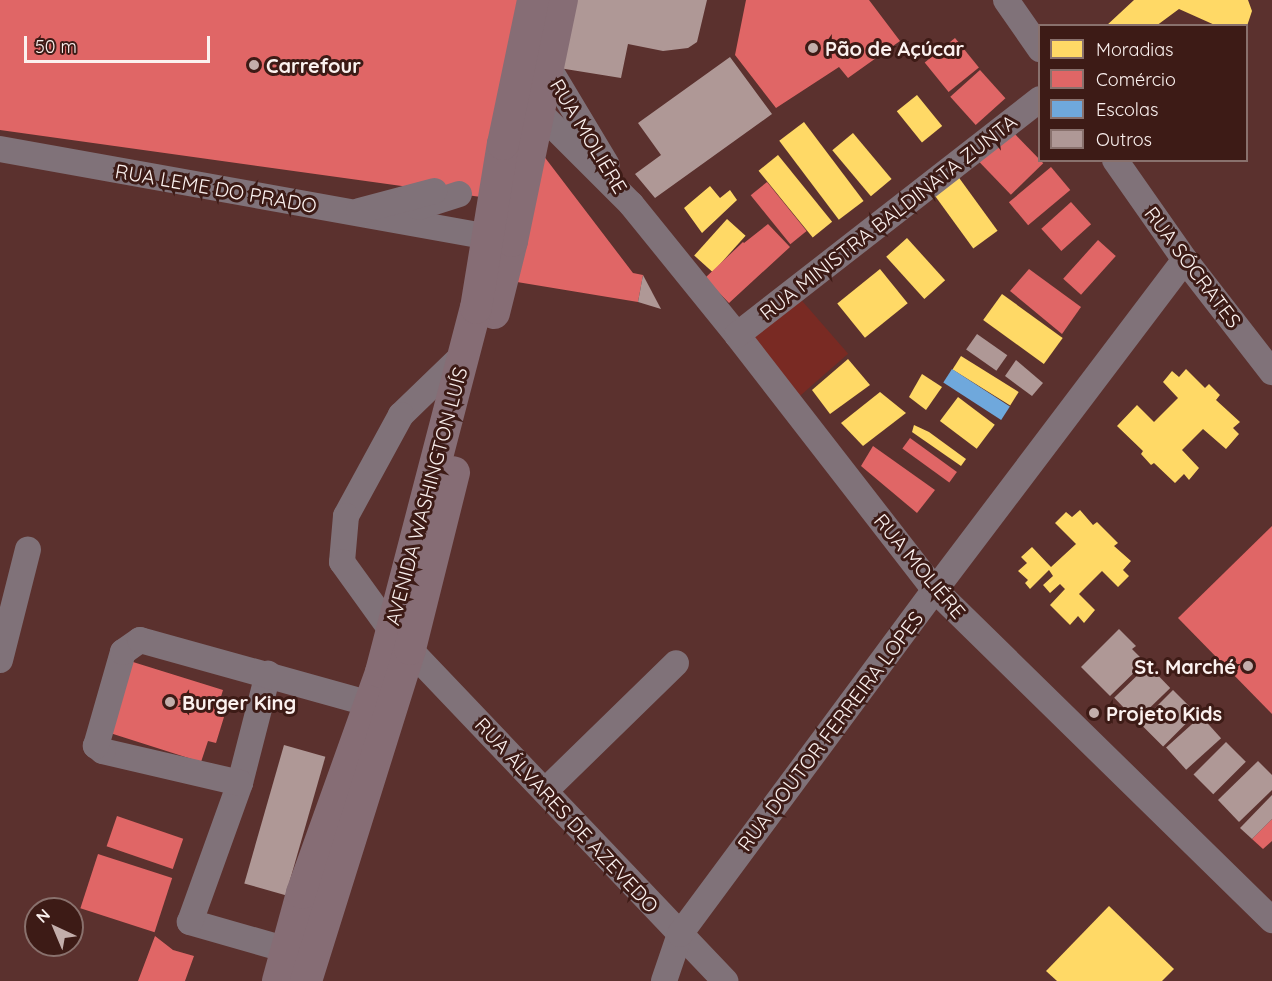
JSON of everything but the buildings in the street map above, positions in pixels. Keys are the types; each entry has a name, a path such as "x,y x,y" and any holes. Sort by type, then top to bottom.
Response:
{"main road":[{"name":"AVENIDA WASHINGTON LUÍS","path":"401,639 462,356 501,238 497,185 533,0"},
{"name":"AVENIDA WASHINGTON LUÍS","path":"278,981 302,963 401,639 501,238 538,111 562,0"}],"street":[{"path":"1010,2 1038,46"},
{"name":"RUA MOLIÉRE","path":"548,67 631,204"},
{"name":"RUA MINISTRA BALDINATA ZUNTA","path":"737,335 1038,101"},
{"name":"RUA MOLIÉRE","path":"538,111 631,204 737,335 935,590 1272,920"},
{"name":"RUA LEME DO PRADO","path":"0,149 501,238"},
{"name":"RUA SÓCRATES","path":"1116,162 1185,260 1272,372"},
{"path":"433,226 460,213 497,185"},
{"path":"353,213 446,193 382,218"},
{"name":"RUA DOUTOR FERREIRA LOPES","path":"664,981 680,934 935,590 1185,260"},
{"name":"RUA ÁLVARES DE AZEVEDO","path":"462,356 401,415 346,516 342,562 401,639 725,981"},
{"path":"0,660 28,549"},
{"path":"240,783 103,751 96,746 123,652 140,640 381,707"},
{"path":"545,791 676,663"},
{"path":"268,674 240,783 190,922 302,963"}],"shaded area":[{"path":"797,295 848,354 796,399 745,340"}],"place":[{"name":"Pão de Açúcar","path":"813,48"},
{"name":"Carrefour","path":"254,65"},
{"name":"St. Marché","path":"1248,666"},
{"name":"Burger King","path":"170,702"},
{"name":"Projeto Kids","path":"1094,713"}]}
